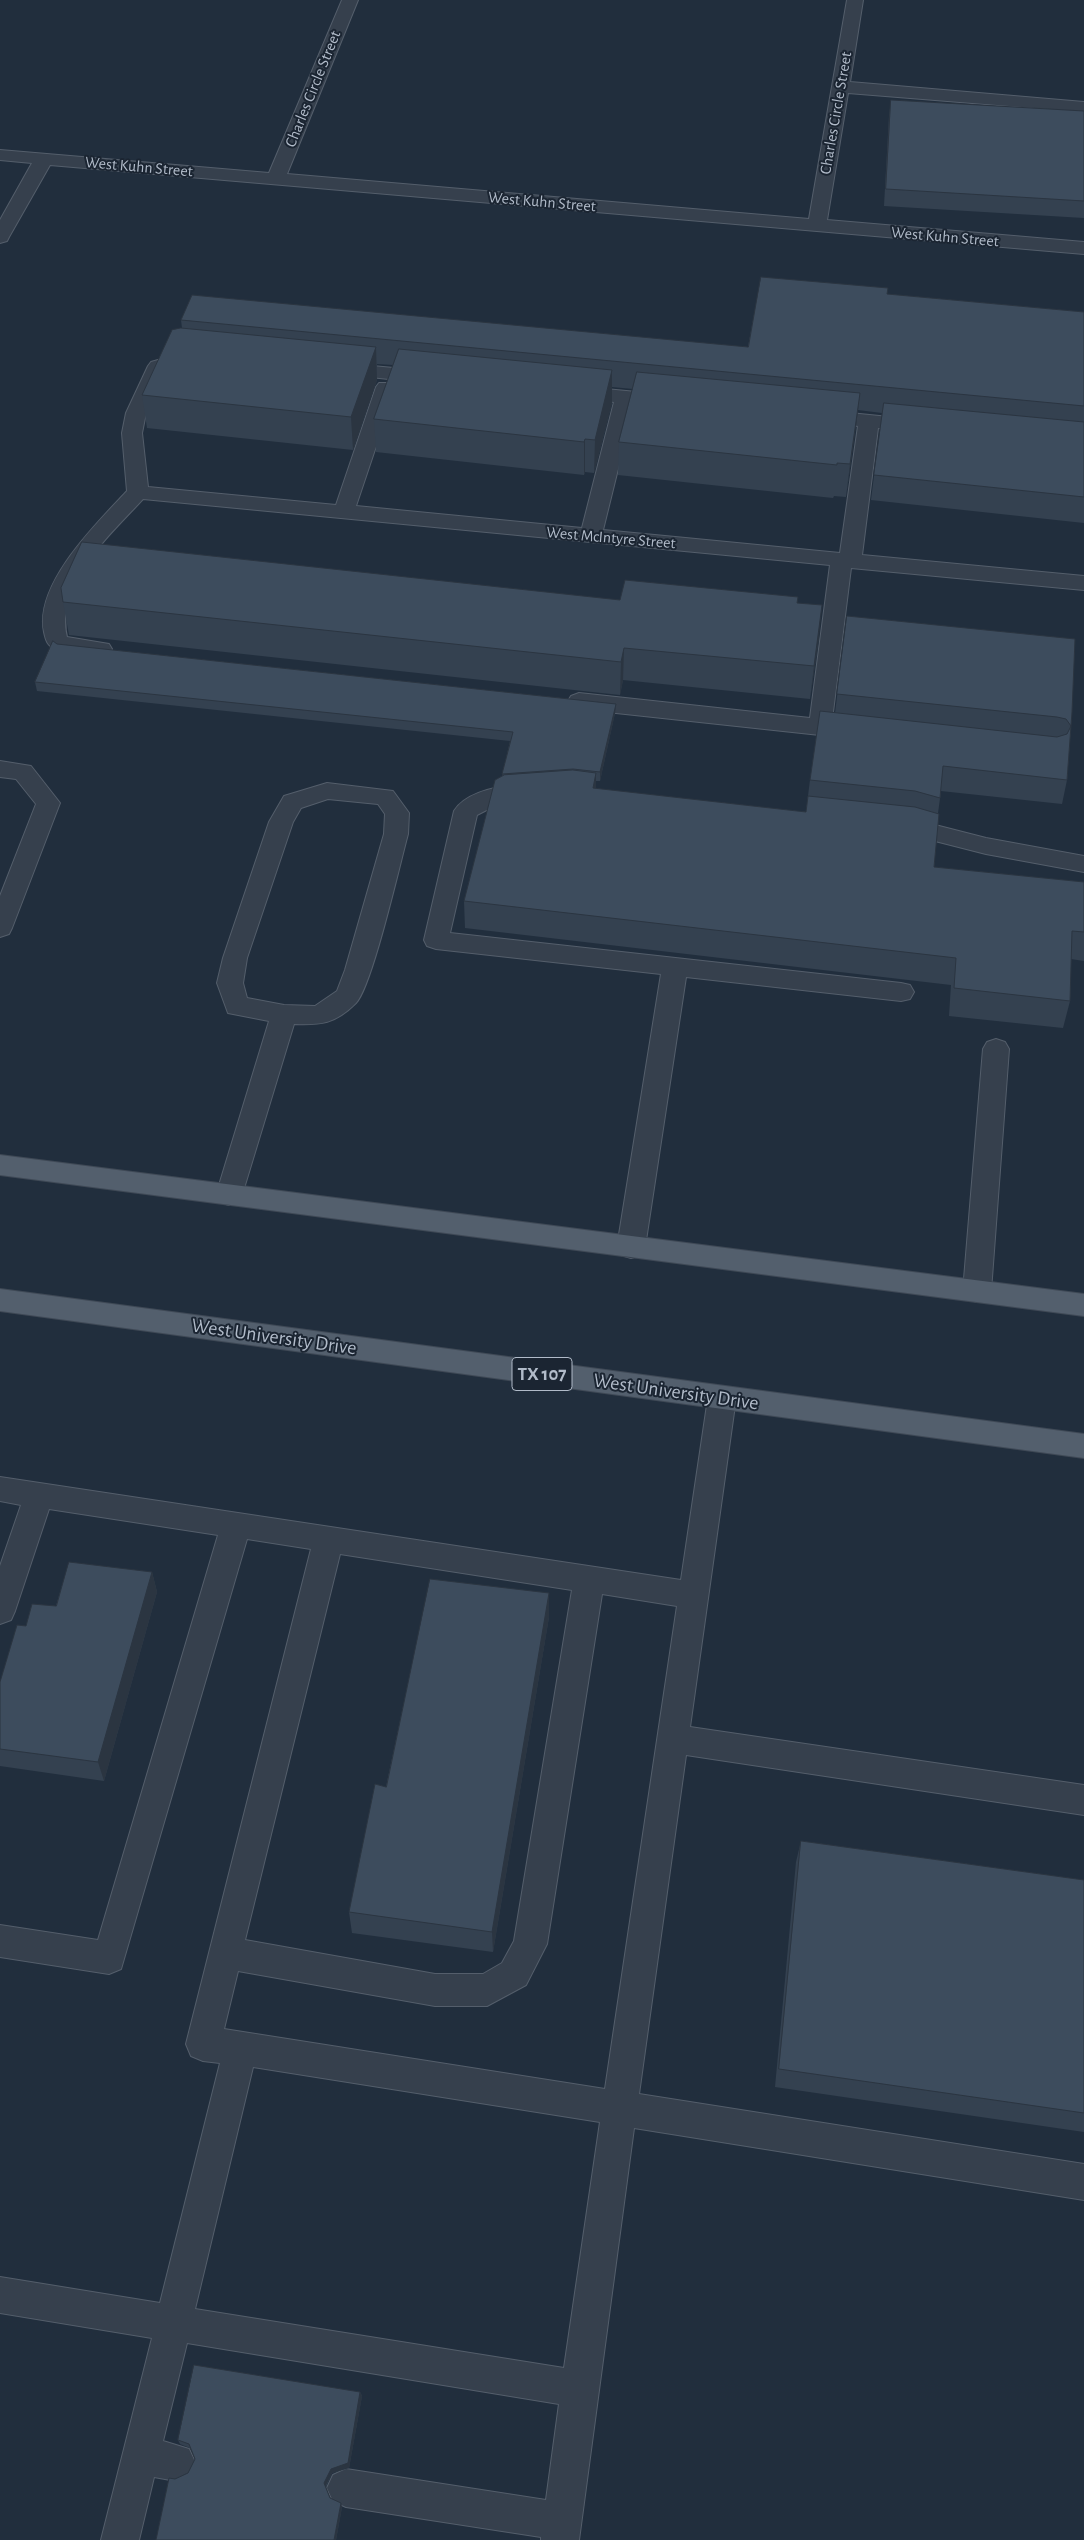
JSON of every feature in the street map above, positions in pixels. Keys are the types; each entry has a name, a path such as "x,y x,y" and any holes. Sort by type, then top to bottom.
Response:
{"main road":[{"path":"0,1165 1084,1305"},
{"name":"West University Drive","path":"0,1300 1084,1446"}],"street":[{"name":"Charles Circle Street","path":"276,179 350,0"},
{"name":"Charles Circle Street","path":"818,226 855,0"},
{"path":"840,87 1084,107"},
{"name":"West Kuhn Street","path":"0,155 1084,248"},
{"path":"0,237 44,159"},
{"path":"126,652 67,646 57,642 51,629 54,610 77,562 90,543 138,492 132,433 136,413 160,360 169,355 177,354"},
{"path":"322,367 449,379"},
{"path":"344,512 391,374"},
{"path":"556,390 683,402"},
{"path":"591,536 625,397"},
{"path":"800,414 937,427"},
{"path":"820,727 845,560 869,421"},
{"name":"West McIntyre Street","path":"138,492 1084,583"},
{"path":"562,699 878,733"},
{"path":"0,768 23,772 48,803 0,928"},
{"path":"545,790 499,793 466,811 436,940 901,992"},
{"path":"328,791 385,798 397,813 396,834 358,970 348,996 320,1016 284,1014 237,1006 230,983 235,958 281,822 292,802 328,791"},
{"path":"881,822 911,826 986,846 1084,864"},
{"path":"631,1246 675,967"},
{"path":"229,1195 284,1014"},
{"path":"977,1291 996,1049"},
{"path":"346,2488 561,2530 578,2390 722,1398"},
{"path":"0,1488 694,1595"},
{"path":"0,1611 39,1494"},
{"path":"0,1941 109,1958 236,1525"},
{"path":"329,1539 203,2044 241,2048 620,2107 1084,2182"},
{"path":"227,1953 435,1990 487,1990 514,1974 530,1944 589,1579"},
{"path":"673,1739 1084,1800"},
{"path":"120,2540 241,2048"},
{"path":"0,2296 578,2390"},
{"path":"140,2456 176,2462"}],"building":[{"path":"891,100 1084,111 1084,201 886,189"},
{"path":"761,277 888,288 887,294 1084,312 1084,406 181,320 192,295 748,347"},
{"path":"181,328 376,347 351,417 142,395 172,330"},
{"path":"399,349 612,370 595,440 585,439 584,442 374,419"},
{"path":"637,372 860,393 850,464 837,463 837,465 619,442"},
{"path":"884,403 1084,422 1084,497 874,475"},
{"path":"82,542 620,600 625,580 798,597 797,603 822,605 814,666 624,648 621,662 63,602 61,588"},
{"path":"847,616 1075,639 1071,726 1066,719 1057,717 837,694"},
{"path":"53,641 57,644 616,704 600,772 573,769 502,774 513,732 35,682"},
{"path":"820,711 1057,737 1067,734 1071,726 1067,780 943,766 940,798 915,791 810,780"},
{"path":"573,770 596,773 593,788 806,812 808,796 915,807 939,814 934,867 1084,882 1084,932 1072,931 1070,1001 954,988 956,958 464,901 495,780 504,775"},
{"path":"69,1562 152,1572 98,1762 0,1749 0,1682 17,1625 26,1626 32,1604 56,1606"},
{"path":"430,1579 549,1593 492,1932 349,1912 375,1784 386,1787"},
{"path":"801,1841 1084,1880 1084,2113 779,2069"},
{"path":"194,2365 360,2392 348,2463 331,2469 324,2483 330,2498 341,2503 334,2540 156,2540 169,2478 175,2479 188,2473 195,2459 189,2444 178,2440"}]}
